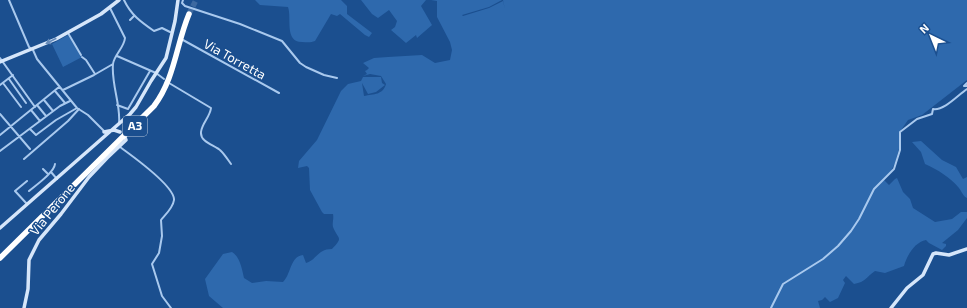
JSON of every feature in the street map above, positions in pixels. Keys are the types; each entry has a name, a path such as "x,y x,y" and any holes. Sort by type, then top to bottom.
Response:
{"highway":[{"name":"A3","path":"0,255 152,103 160,93 167,77 187,14 170,77 162,94 154,106 0,258"}],"street":[{"path":"9,0 31,49 70,101 78,109 88,115 106,133"},
{"path":"47,117 36,106 1,60 44,44 68,32 110,8 118,0"},
{"path":"124,0 134,16 154,31 162,28 170,32"},
{"path":"0,228 104,138 106,133 117,129 136,107 166,58 178,0"},
{"path":"183,0 182,3 185,6 240,24 282,41 300,63 324,75 337,78"},
{"path":"110,8 125,38 113,64 117,105 117,129"},
{"path":"130,20 134,16"},
{"path":"68,32 94,75"},
{"name":"Via Torretta","path":"183,40 279,93"},
{"path":"117,56 150,70 164,79"},
{"path":"62,90 113,64"},
{"path":"117,105 128,109 150,70"},
{"path":"0,85 13,75"},
{"path":"9,78 26,103"},
{"path":"3,83 21,107"},
{"path":"169,83 211,108 201,132 202,136 204,140 222,151 231,164"},
{"path":"0,135 60,86"},
{"path":"771,308 783,284 823,259 838,246 851,231 859,219 874,189 894,169 900,150 900,132 917,120 932,114 933,109 938,109 948,104 967,86"},
{"path":"55,91 65,104"},
{"path":"44,100 54,112"},
{"path":"0,151 70,101"},
{"path":"30,129 36,136 56,120 78,109"},
{"path":"24,159 68,120 78,109"},
{"path":"31,110 40,121"},
{"path":"0,115 30,149"},
{"name":"Via Perone","path":"24,308 28,289 28,260 39,240 89,177 126,140 125,137"},
{"path":"119,146 141,162 161,180 174,197 172,206 160,220 162,237 159,252 152,264 162,296 171,308"},
{"path":"29,191 51,172 55,164"},
{"path":"43,169 48,174"},
{"path":"51,172 57,179"},
{"path":"27,181 16,191 28,204"},
{"path":"891,308 907,288 923,275 933,254 949,255 967,249"}],"shaded area":[{"path":"255,0 341,0 347,6 347,14 372,33 369,37 340,14 337,16 331,14 315,41 296,41 291,34 288,7 260,5"},
{"path":"361,0 426,0 421,6 432,25 417,38 416,35 406,43 391,30 395,27 397,21 389,10 378,18 372,14"},
{"path":"431,0 502,0 489,7 462,15 463,16 489,8 503,1 505,9 503,0 967,0 967,80 922,115 908,120 899,133 899,149 895,163 891,171 883,179 889,185 897,178 903,192 910,199 913,208 935,222 952,219 961,212 967,212 967,218 958,230 942,243 946,244 946,246 942,250 926,240 922,241 912,250 904,266 885,273 875,271 864,281 854,284 846,276 843,280 845,283 838,298 830,302 825,297 818,301 820,308 223,308 209,296 205,279 223,254 232,252 235,254 244,278 252,283 266,281 283,282 288,275 293,262 299,256 303,255 306,263 310,262 323,251 332,249 338,242 339,238 333,227 333,214 324,214 322,212 310,190 309,168 307,166 298,168 299,161 317,140 341,91 348,84 361,81 363,77 381,77 382,83 385,85 376,92 368,94 362,83 364,96 378,93 385,88 386,84 381,76 370,74 363,76 367,74 365,71 369,68 363,63 374,58 422,55 435,63 450,60 452,50 450,42 437,17 437,1"},
{"path":"68,35 82,57 63,67 52,44"},
{"path":"921,141 942,160 956,167 963,179 967,177 967,198 948,177 925,164 921,152 912,142"}],"tunnel":[{"path":"189,14 196,0"}]}
